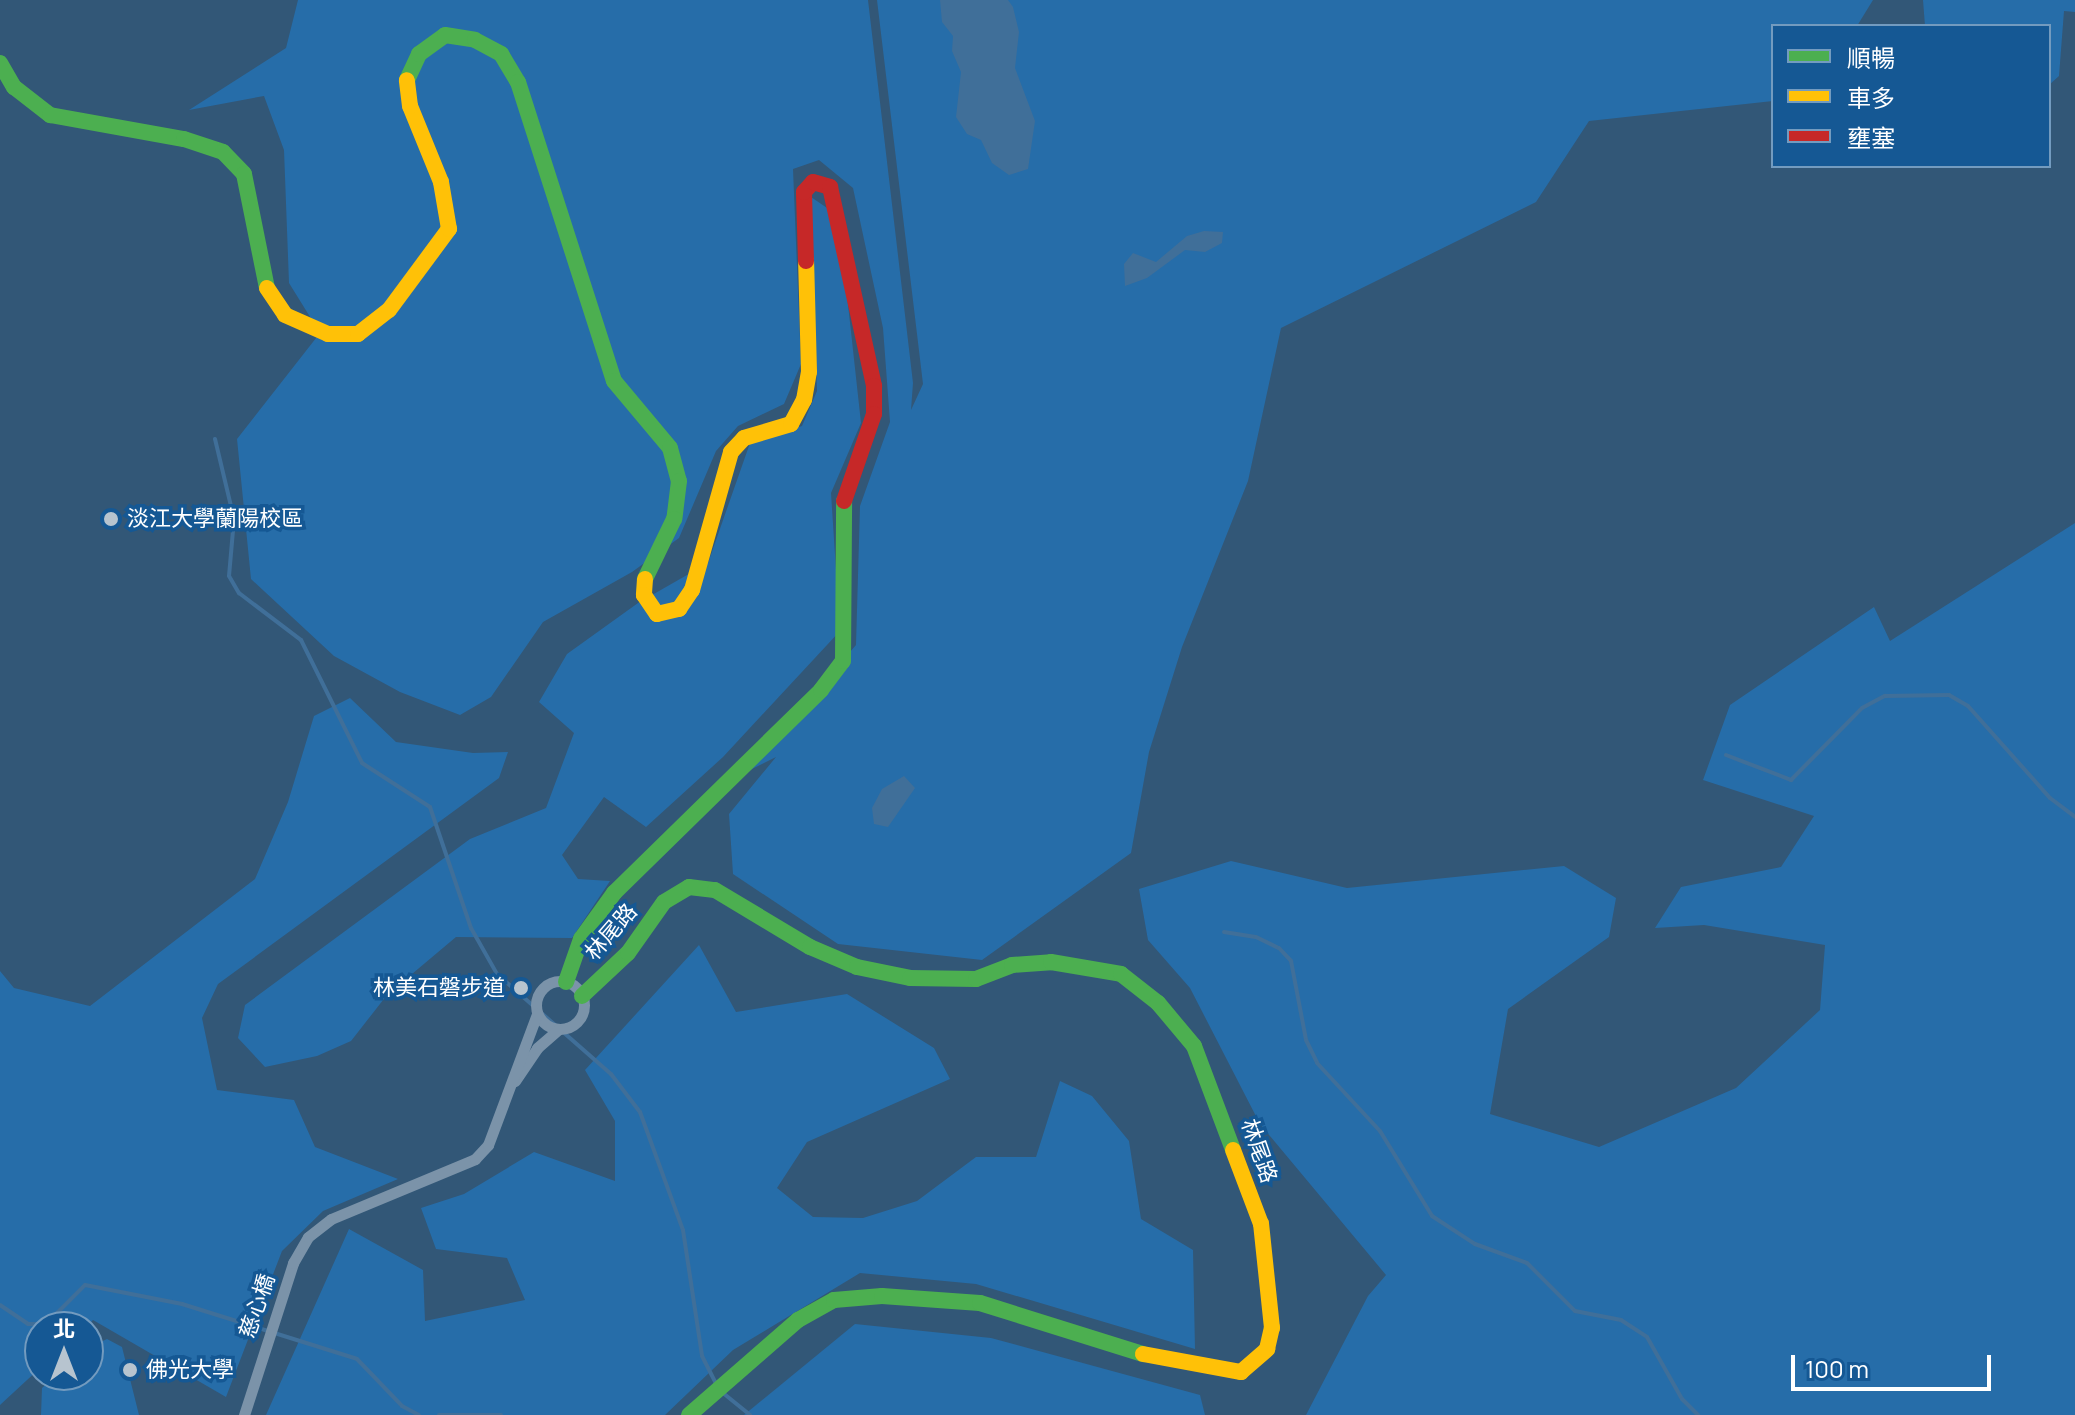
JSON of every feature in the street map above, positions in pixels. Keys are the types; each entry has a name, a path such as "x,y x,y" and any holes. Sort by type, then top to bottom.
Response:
{"street":[{"path":"0,63 14,87 50,115 184,139 223,152 244,174 259,263 268,291 285,315 328,334 358,334 389,310 449,229 441,182 410,106 406,73 419,54 445,35 475,40 501,54 518,82 614,381 670,448 679,481 674,519 644,580 644,595 657,614 679,609 692,590 731,452 744,438 791,424 804,400 809,372 804,192 813,182 830,187 852,305 874,386 874,414 843,505 847,637 843,661 821,690 614,893 581,939 566,982"},
{"name":"林尾路","path":"582,996 628,953 664,902 689,887 715,890 810,947 857,967 910,978 976,979 1012,965 1051,962 1121,974 1158,1003 1194,1046 1261,1224 1272,1328 1267,1349 1241,1372 1124,1351 980,1303 882,1296 834,1300 798,1320 689,1415"},
{"path":"511,1087 537,1048 558,1030 580,1019 582,996 566,982"},
{"path":"511,1087 537,1014 536,999 543,987 566,982"},
{"path":"537,1014 558,1030"},
{"name":"慈心橋","path":"244,1415 293,1263 308,1237 331,1219 475,1159 488,1145 511,1087"}],"shaded area":[{"path":"298,0 868,0 913,383 911,410 923,384 877,0 1873,0 1858,24 1771,24 1771,101 1589,121 1536,202 1281,328 1248,481 1182,647 1149,752 1131,853 982,960 838,944 733,874 729,814 776,757 748,771 856,645 860,506 890,422 883,328 853,188 819,160 793,169 801,364 784,404 738,426 716,451 679,538 632,572 543,622 491,697 460,715 400,692 334,656 251,579 237,439 320,333 289,283 284,150 264,96 189,110 286,48"},
{"path":"940,0 1008,0 1013,7 1019,32 1015,68 1035,121 1028,169 1009,175 992,163 981,140 967,134 956,117 961,72 952,51 953,36 942,22"},
{"path":"1923,0 2075,0 2075,12 2064,11 2059,76 2051,83 2051,24 1925,24"},
{"path":"811,197 830,210 846,286 861,423 831,493 840,631 723,757 646,827 604,797 562,855 578,879 610,881 572,938 456,937 387,995 351,1041 317,1056 265,1067 238,1038 245,1005 470,839 546,808 574,733 539,702 567,654 638,603 708,563 750,443 802,426 817,391"},
{"path":"1204,231 1223,232 1222,243 1205,252 1185,250 1147,278 1125,286 1124,264 1133,253 1156,262 1187,236"},
{"path":"2075,523 2075,1415 1306,1415 1368,1296 1386,1275 1260,1124 1190,988 1148,940 1139,889 1231,861 1347,888 1564,866 1616,898 1609,937 1508,1009 1490,1114 1599,1147 1736,1088 1820,1010 1825,945 1704,925 1655,928 1681,887 1781,867 1814,816 1703,780 1730,705 1874,607 1890,641"},
{"path":"350,698 396,742 473,753 508,752 499,778 218,984 202,1018 217,1090 294,1100 315,1147 398,1179 323,1211 282,1251 226,1397 104,1326 104,1311 24,1311 24,1383 0,1405 0,971 14,988 90,1006 255,879 288,802 314,716"},
{"path":"904,776 915,788 888,827 874,824 872,808 882,789"},
{"path":"699,945 736,1012 847,994 934,1048 950,1079 807,1142 777,1188 813,1217 863,1218 917,1201 976,1157 1036,1157 1060,1081 1092,1096 1129,1141 1141,1219 1193,1250 1195,1349 976,1284 860,1273 733,1350 665,1415 266,1415 349,1229 423,1270 425,1321 525,1300 507,1258 436,1249 421,1208 464,1194 534,1152 615,1181 615,1121 585,1070"},
{"path":"855,1324 991,1338 1200,1395 1205,1415 744,1415"},
{"path":"104,1340 122,1347 139,1415 41,1415 42,1391 104,1391"}],"waterway":[{"path":"215,439 234,519 229,576 239,593 301,640 362,763 430,807 471,928 497,974 611,1074 640,1112 683,1230 702,1356 717,1386"},
{"path":"1726,755 1791,780 1862,708 1885,696 1949,695 1968,706 2050,798 2075,817"},
{"path":"1224,932 1256,937 1279,948 1291,961 1306,1040 1317,1063 1380,1131 1432,1216 1475,1244 1527,1263 1575,1311 1621,1320 1647,1337 1682,1399 1698,1415"},
{"path":"0,1305 28,1324 46,1324 85,1285 182,1304 357,1359 402,1406 419,1415"},
{"path":"723,1393 750,1415"},
{"path":"439,1415 501,1415"}],"traffic: fast":[{"path":"407,80 419,54 445,35 475,40 501,54 518,82 614,381 670,448 679,481 674,519 645,579"},
{"path":"0,63 14,87 50,115 184,139 223,152 244,174 267,288"},
{"path":"566,982 581,939 614,893 821,690 843,661 844,501"},
{"path":"582,996 628,953 664,902 689,887 715,890 810,947 857,967 910,978 976,979 1012,965 1051,962 1121,974 1158,1003 1194,1046 1233,1150"},
{"path":"689,1415 798,1320 834,1300 882,1296 980,1303 1143,1354"}],"traffic: slow":[{"path":"267,288 285,315 328,334 358,334 389,310 449,229 441,182 410,106 407,80"},
{"path":"645,579 644,595 657,614 679,609 692,590 731,452 744,438 791,424 804,400 809,372 806,261"},
{"path":"1143,1354 1241,1372 1267,1349 1272,1328 1261,1224 1233,1150"}],"traffic: jam":[{"path":"806,261 804,192 813,182 830,187 874,386 874,414 844,501"}],"place":[{"name":"淡江大學蘭陽校區","path":"111,519"},
{"name":"林美石磐步道","path":"521,988"},
{"name":"佛光大學","path":"130,1370"}]}
